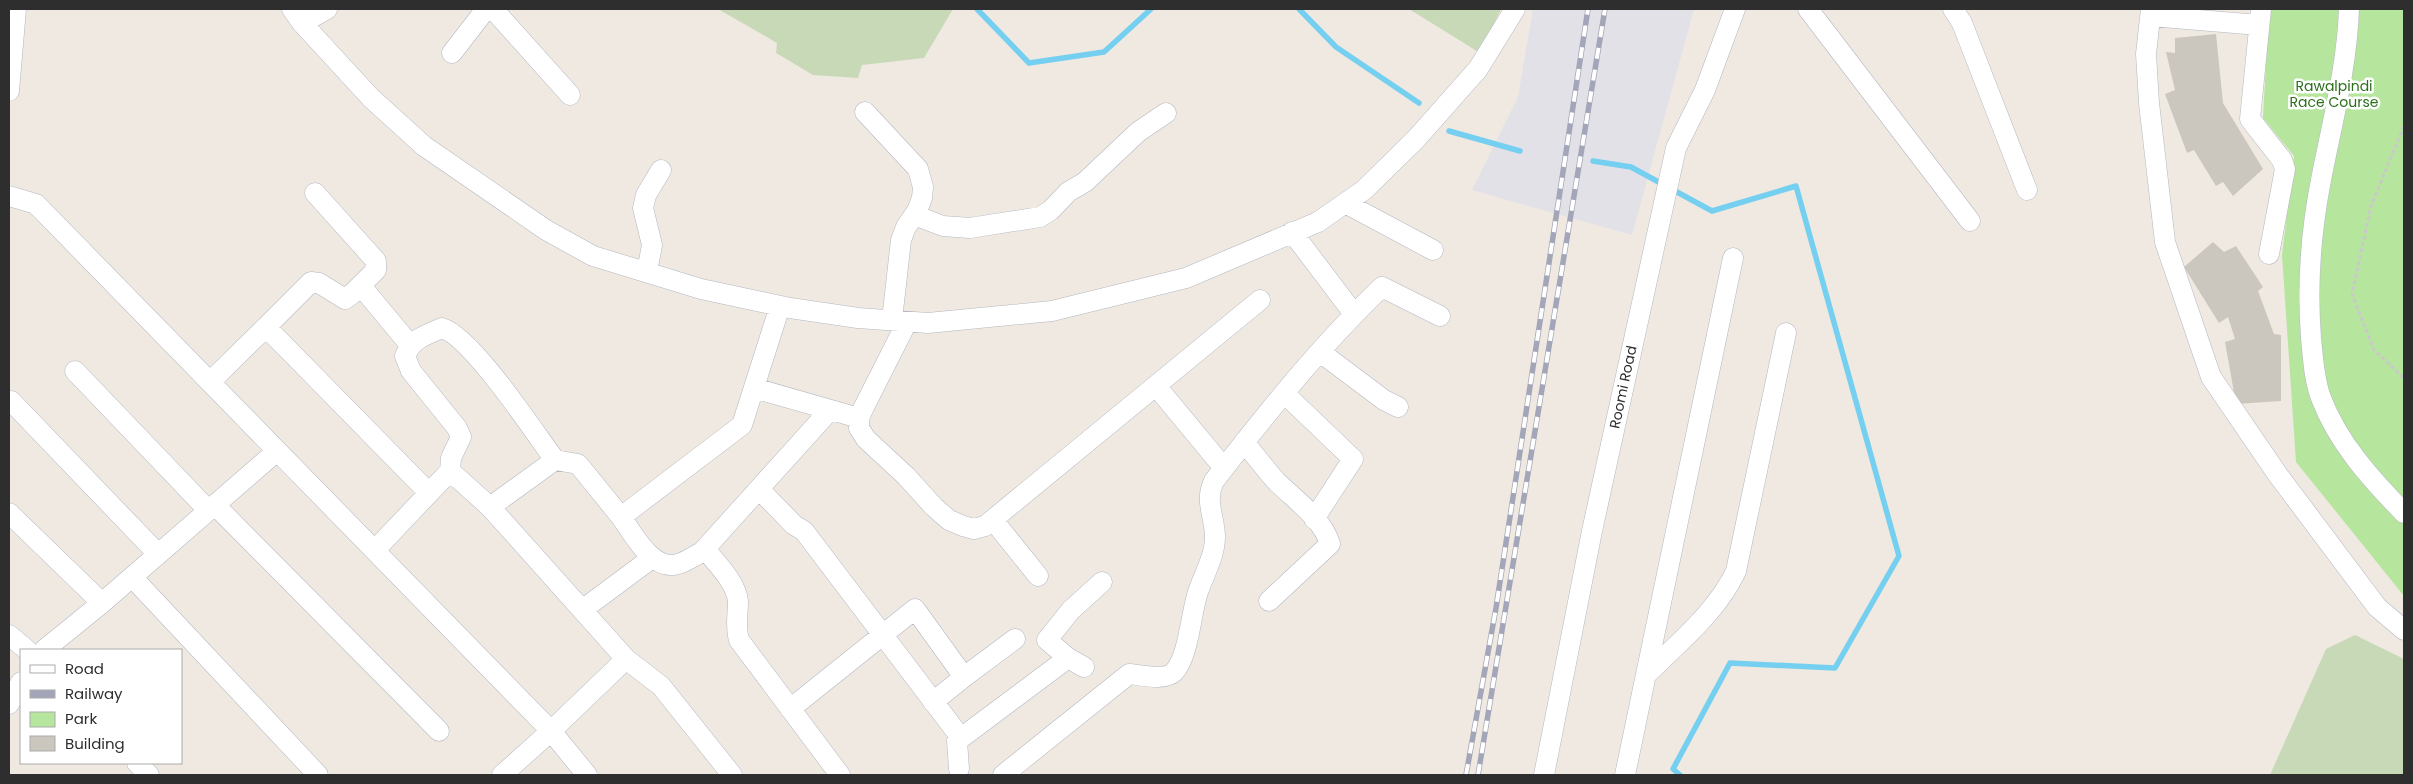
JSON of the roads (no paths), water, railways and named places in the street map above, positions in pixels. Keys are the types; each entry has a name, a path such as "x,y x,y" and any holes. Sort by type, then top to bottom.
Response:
{"street":[{"path":"9,91 16,9"},
{"path":"327,9 297,16 371,98 424,146 546,230 594,256 702,289 780,306 858,318 928,323 1052,311 1186,278 1318,222 1364,190 1416,139 1478,69 1515,9"},
{"path":"452,53 486,9"},
{"path":"493,9 570,95"},
{"name":"Roomi Road","path":"1544,775 1592,531 1676,148 1705,90 1735,9"},
{"path":"1808,9 1970,221"},
{"path":"1953,9 1962,23 2027,190"},
{"path":"2348,9 2348,41 2321,182 2310,269 2312,355 2320,397 2346,446 2371,479 2404,513"},
{"path":"2269,254 2285,169 2282,160 2250,119 2260,17 2151,12 2146,54 2147,73 2165,242 2212,377 2278,475 2377,607 2404,630"},
{"path":"865,112 918,169 923,187 922,198 901,240 900,321 859,418 859,428 866,439 906,476 948,520 974,529 985,526 1260,300"},
{"path":"914,215 943,226 970,228 1040,217 1051,210 1068,192 1085,182 1138,132 1166,112"},
{"path":"647,272 652,245 643,208 646,194 661,170"},
{"path":"210,382 311,282 319,283 344,298 361,286 376,270 376,261 316,192"},
{"path":"9,196 36,204 551,731 587,775"},
{"path":"1345,204 1433,250"},
{"path":"1292,232 1354,314"},
{"path":"1626,775 1732,258"},
{"path":"361,286 410,345"},
{"path":"1003,775 1129,674 1164,676 1174,672 1184,652 1198,592 1208,567 1215,538 1208,492 1224,468 1284,393 1354,314 1382,287 1440,316"},
{"path":"621,517 742,426 780,306"},
{"path":"266,327 429,493"},
{"path":"375,550 450,471 451,458 460,437 457,428 411,371 406,356 410,345 416,339 442,328 458,336 502,386 555,460 578,464 656,561 676,565 705,549 830,410"},
{"path":"1646,675 1707,614 1728,589 1736,571 1786,333"},
{"path":"1320,352 1384,400 1398,407"},
{"path":"75,371 439,731"},
{"path":"1156,386 1224,468"},
{"path":"754,388 859,418"},
{"path":"1284,393 1353,459 1314,518"},
{"path":"11,401 158,554"},
{"path":"1244,442 1275,480 1314,518 1328,536 1330,544 1269,601"},
{"path":"45,649 102,603 277,451"},
{"path":"490,507 555,460"},
{"path":"450,471 490,507 626,659 661,686 732,775"},
{"path":"759,489 794,525 804,531 961,738"},
{"path":"9,513 102,603"},
{"path":"992,520 1038,576"},
{"path":"705,549 732,584 738,599 736,630 739,640 840,775"},
{"path":"582,610 652,558"},
{"path":"132,577 318,775"},
{"path":"957,773 957,741 1076,663 1047,640 1071,610 1102,582"},
{"path":"790,709 915,609 964,677"},
{"path":"9,635 26,649"},
{"path":"934,702 1015,639"},
{"path":"502,775 626,659"},
{"path":"9,704 20,684"},
{"path":"138,764 149,775"}],"waterway":[{"path":"977,9 1029,63 1104,52 1151,9"},
{"path":"1299,9 1336,47 1419,103"},
{"path":"1449,131 1520,151"},
{"path":"1593,161 1631,167 1712,211 1796,186 1899,556 1835,668 1730,663 1673,769 1680,775"}],"railway":[{"path":"1466,775 1496,608 1588,9"},
{"path":"1478,775 1605,9"}],"park label":[{"name":"Rawalpindi Race Course","path":"2334,94"}]}
